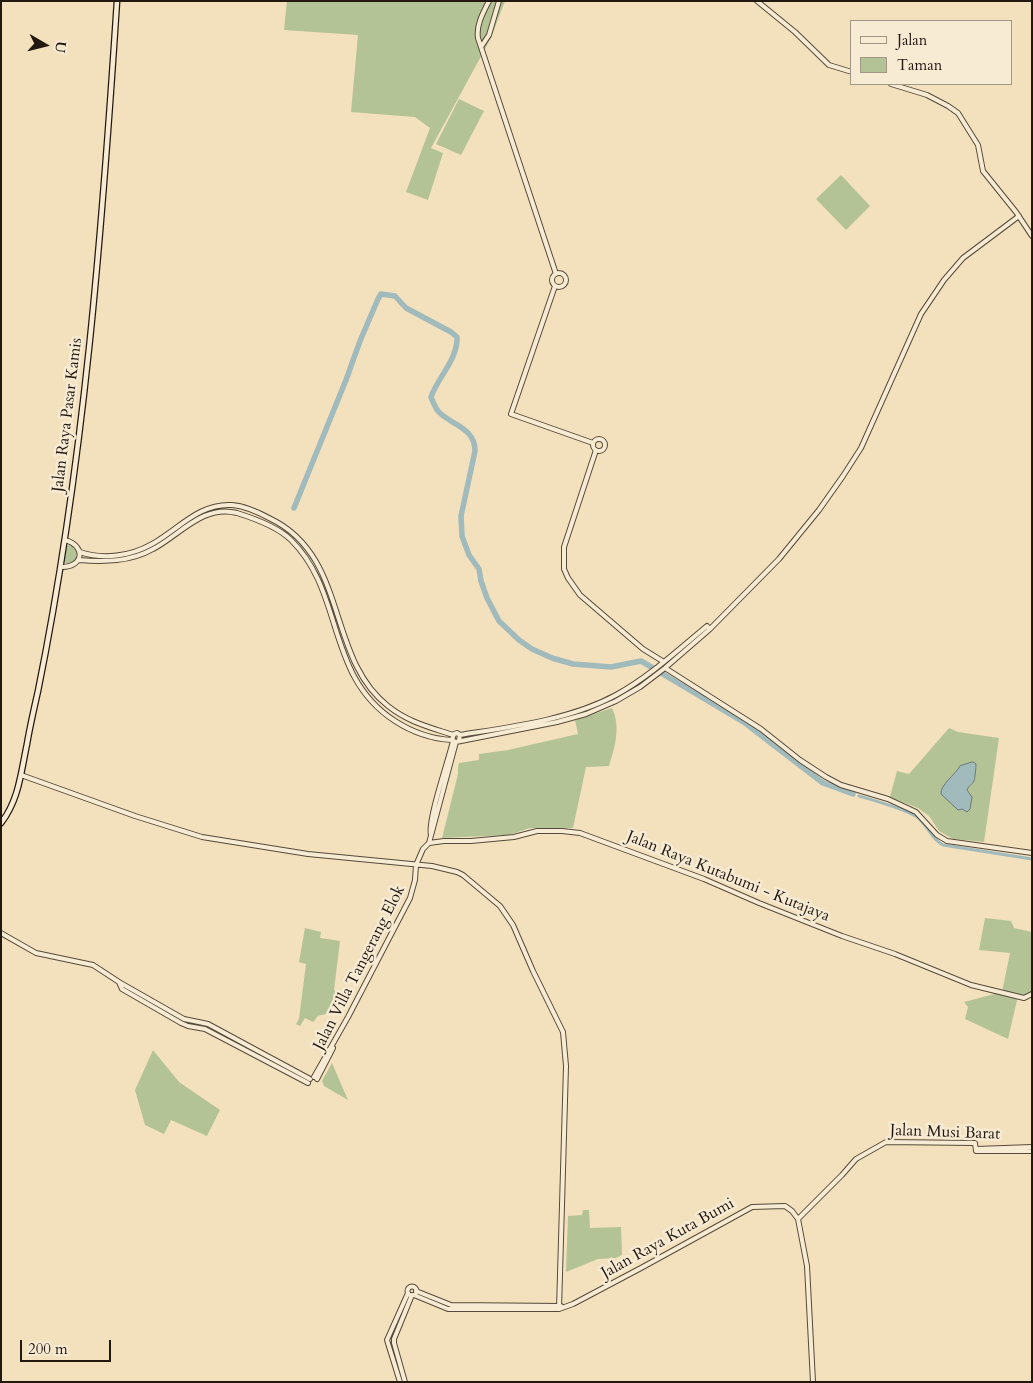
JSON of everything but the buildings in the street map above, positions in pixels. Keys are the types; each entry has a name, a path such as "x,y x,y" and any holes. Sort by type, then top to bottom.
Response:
{"main road":[{"name":"Jalan Raya Pasar Kamis","path":"1,823 12,805 21,775 50,631 65,540 78,447 102,221 117,1"}],"street":[{"path":"489,1 477,32 499,105 556,274 553,278 555,286 511,414 593,443"},
{"path":"481,47 489,35 499,1"},
{"path":"757,1 795,32 825,62 832,67 850,72"},
{"path":"894,85 927,95 958,113 978,145 983,171 1019,216 1032,236"},
{"path":"417,864 423,849 429,843 432,824 457,733 460,735 557,722 586,714 640,686 664,668 779,559 819,510 861,448 921,314 944,280 963,258 1019,216"},
{"path":"555,286 563,286 566,281 564,276 559,273 556,274"},
{"path":"593,443 598,439 604,442 602,450 596,450"},
{"path":"593,443 593,447 596,450"},
{"path":"596,450 564,547 564,568 568,578 580,595 643,649 664,662"},
{"path":"80,552 105,557 137,550 152,544 194,515 208,508 233,505 273,519 294,533 316,561 327,581 355,664 372,691 386,705 406,719 455,740"},
{"path":"79,560 119,560 135,556 153,549 193,522 207,515 220,512 240,514 268,525 291,540 312,568 323,590 343,655 357,681 374,705 391,719 411,730 436,738 455,740 523,727"},
{"path":"61,567 69,568 79,560 80,552 75,544 65,540"},
{"path":"615,698 708,627"},
{"path":"664,668 761,729 800,760 826,777 841,785 888,799 916,812 937,835 947,841 1032,853"},
{"path":"455,740 460,735"},
{"path":"21,775 135,816 202,837 317,855 417,864 457,872 502,908 513,925 563,1032 566,1069 561,1307 448,1309 408,1293"},
{"name":"Jalan Raya Kutabumi - Kutajaya","path":"429,843 514,837 537,831 580,833 704,879 842,936 895,954 971,985 1024,998 1032,994"},
{"name":"Jalan Villa Tangerang Elok","path":"312,1080 394,932 410,898 416,880 417,864"},
{"path":"1,933 36,953 93,965 143,995 159,1008 188,1026 205,1030 312,1080"},
{"path":"119,982 122,989 141,1000 186,1020 208,1024 312,1080"},
{"path":"141,1000 143,995"},
{"path":"205,1030 208,1024"},
{"path":"254,1054 256,1050"},
{"name":"Jalan Musi Barat","path":"798,1219 856,1160 886,1142 975,1143 976,1150"},
{"name":"Jalan Musi Barat","path":"976,1150 1032,1147"},
{"name":"Jalan Musi Barat","path":"976,1150 1032,1151"},
{"name":"Jalan Raya Kuta Bumi","path":"561,1307 573,1304 752,1207 786,1206 798,1219"},
{"path":"798,1219 807,1266 813,1382"},
{"path":"400,1382 387,1340 410,1286 414,1287 414,1294 394,1339 406,1382"}],"green space":[{"path":"287,1 505,1 491,38 431,148 443,153 428,200 406,192 430,128 415,117 351,112 358,35 284,30"},
{"path":"459,99 484,111 461,155 436,144"},
{"path":"841,175 870,206 846,230 816,199"},
{"path":"66,545 72,546 77,552 76,560 69,565 64,562"},
{"path":"612,708 617,730 609,766 586,767 573,828 530,828 509,835 442,838 459,763 479,760 479,754 508,750 578,734 575,720"},
{"path":"949,728 958,732 999,738 984,842 953,839 939,831 929,816 918,808 890,797 897,771 909,774"},
{"path":"985,918 1011,921 1014,928 1032,932 1032,996 1018,996 1008,1039 965,1019 968,1007 964,1002 1002,992 1010,953 979,950"},
{"path":"305,928 321,932 320,938 340,941 334,990 341,995 337,1011 318,1016 313,1022 305,1018 300,1026 296,1024 299,1019 306,964 299,962"},
{"path":"153,1050 179,1082 220,1110 207,1136 171,1120 164,1134 145,1125 135,1090"},
{"path":"332,1063 348,1100 324,1086 322,1081"},
{"path":"583,1210 589,1210 590,1228 621,1227 622,1255 616,1258 598,1259 566,1272 568,1216 582,1215"}],"water":[{"path":"973,762 976,764 975,775 974,781 967,790 972,797 970,809 967,812 962,809 958,810 941,794 941,791 960,766"}],"waterway":[{"path":"294,508 378,299 381,294 395,296 406,308 457,337 451,360 431,397 439,413 468,433 474,444 475,451 461,516 462,536 469,555 479,569 487,598 499,621 519,640 532,649 552,658 573,664 611,667 641,661 653,668"},
{"path":"661,673 745,723 823,783 853,794"},
{"path":"859,796 912,814 943,845 1032,859"}]}
